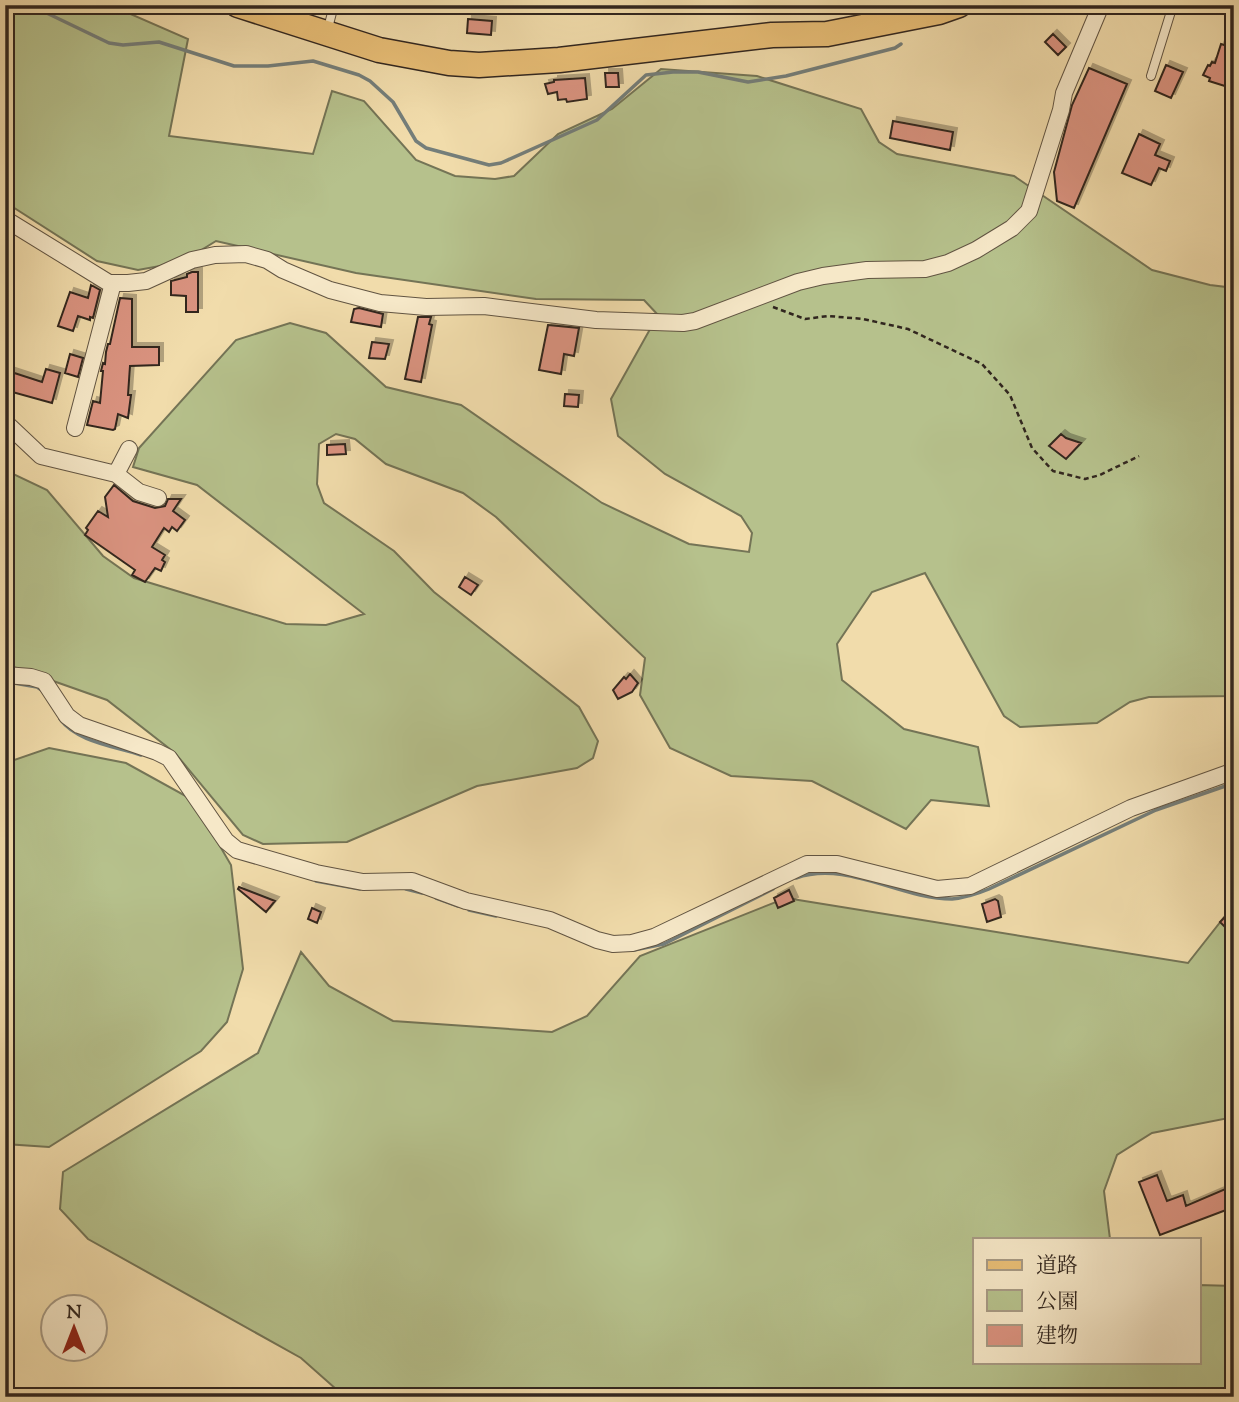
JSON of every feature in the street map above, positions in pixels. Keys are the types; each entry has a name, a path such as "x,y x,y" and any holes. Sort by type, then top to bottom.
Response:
{"main road":[{"path":"238,5 379,50 449,63 520,64 772,34 827,34 939,12 959,5"}],"street":[{"path":"5,219 113,283 146,281 192,261 215,255 246,254 267,260 283,270 355,298 405,306 484,306 596,320 683,323 713,316 798,282 823,276 867,270 925,269 948,263 976,250 1019,222 1029,211 1064,93 1101,5"},
{"path":"75,428 113,283"},
{"path":"5,422 41,456 116,474 139,492 158,498"},
{"path":"116,474 129,449"},
{"path":"5,675 44,681 67,716 79,725 169,758 226,841 237,850 316,873 363,882 412,881 466,901 550,920 613,944 632,943 654,937 807,864 837,864 937,889 970,886 1131,808 1234,771"}],"lane":[{"path":"326,35 334,5"},
{"path":"1151,76 1173,5"}],"path":[{"path":"754,300 806,319 828,316 863,319 908,329 982,364 1010,395 1032,447 1054,471 1085,479 1100,475 1139,456"}],"green space":[{"path":"5,5 110,5 188,39 169,136 313,154 332,91 364,101 416,160 455,176 495,179 514,176 558,134 612,109 661,69 757,76 861,109 879,142 897,154 1014,176 1152,270 1210,285 1234,288 1234,696 1149,697 1130,702 1097,723 1020,727 1004,716 925,573 872,592 837,644 842,680 904,729 978,747 989,806 931,800 906,829 812,781 731,776 670,748 640,695 645,658 496,517 463,493 386,464 355,439 336,434 319,444 317,484 324,503 394,551 434,592 579,707 598,741 593,758 577,768 477,786 347,842 263,844 243,835 175,753 107,700 5,664 5,470 47,490 103,556 134,578 286,624 326,625 364,614 197,485 133,467 139,448 236,340 290,323 326,333 386,387 461,405 602,503 689,544 749,552 752,533 741,516 665,474 618,436 611,399 658,315 644,300 536,299 356,273 216,241 182,262 138,270 97,261 5,202"},
{"path":"49,748 126,763 193,800 231,865 243,969 227,1022 201,1051 49,1147 5,1144 5,772 14,760"},
{"path":"786,898 1188,963 1229,911 1234,911 1234,1117 1152,1133 1117,1155 1104,1191 1110,1238 973,1238 973,1364 1200,1364 1200,1285 1234,1286 1234,1397 345,1397 301,1358 88,1239 60,1209 63,1172 258,1053 301,952 329,986 393,1021 552,1032 587,1016 640,956"}],"building":[{"path":"468,19 492,21 491,35 467,33"},
{"path":"1053,34 1066,47 1058,55 1045,42"},
{"path":"1221,44 1234,48 1234,84 1230,82 1228,87 1209,81 1210,78 1203,75 1208,65 1215,63"},
{"path":"1166,65 1183,72 1171,98 1155,91"},
{"path":"1089,68 1127,84 1074,208 1057,201 1054,172 1072,105"},
{"path":"605,73 618,73 619,87 606,87"},
{"path":"585,78 587,99 567,102 566,99 558,100 557,92 548,94 545,84 554,80"},
{"path":"893,121 953,132 950,150 890,138"},
{"path":"1139,134 1160,144 1155,155 1170,161 1166,171 1159,168 1151,185 1122,173"},
{"path":"198,272 198,312 186,312 186,296 171,295 171,281 187,277 187,274"},
{"path":"91,285 100,290 93,318 90,317 90,320 78,316 73,331 58,326 70,292 88,298"},
{"path":"120,298 132,299 132,347 159,347 159,365 130,366 128,395 131,395 128,418 118,414 113,430 87,425 93,401 100,403 101,371 103,363 105,364"},
{"path":"354,309 383,314 381,327 351,322"},
{"path":"418,317 431,317 429,324 432,325 421,382 405,379"},
{"path":"548,325 579,328 574,356 564,354 561,374 539,370"},
{"path":"372,342 389,344 385,359 369,358"},
{"path":"70,354 83,358 78,377 65,373"},
{"path":"46,369 60,373 52,403 5,390 5,370 42,382"},
{"path":"565,394 579,395 578,407 564,406"},
{"path":"1061,434 1081,443 1066,459 1049,446"},
{"path":"345,444 346,454 327,455 327,445"},
{"path":"114,485 133,501 155,508 165,506 168,499 181,499 173,511 185,520 177,531 172,527 169,532 164,528 152,547 165,555 162,560 165,562 161,571 155,568 145,582 132,575 135,570 85,535 88,530 86,528 98,511 108,517 105,497"},
{"path":"465,577 478,585 471,595 459,587"},
{"path":"630,674 638,683 632,692 618,699 613,690"},
{"path":"239,887 275,901 266,912 238,889"},
{"path":"789,890 794,901 778,908 774,898"},
{"path":"995,899 998,901 1001,917 987,922 982,904"},
{"path":"312,908 321,912 317,923 308,919"},
{"path":"1228,914 1234,920 1234,925 1228,930 1220,922"},
{"path":"1157,1175 1167,1201 1183,1195 1186,1206 1230,1187 1234,1196 1234,1207 1160,1235 1139,1182"}],"waterway":[{"path":"30,5 109,43 123,45 159,42 234,66 268,66 313,61 359,75 370,81 393,102 416,141 426,148 489,165 501,163 597,120 646,75 698,72 748,82 786,76 895,48 901,44"},
{"path":"14,683 37,687 43,691"},
{"path":"60,719 67,727 86,738 141,755"},
{"path":"796,878 835,874 932,897 966,897 989,889 1156,810 1234,783"},
{"path":"316,881 360,889"},
{"path":"406,889 422,893"},
{"path":"634,950 664,944 773,889"},
{"path":"436,898 458,906"},
{"path":"469,910 496,916"}]}
